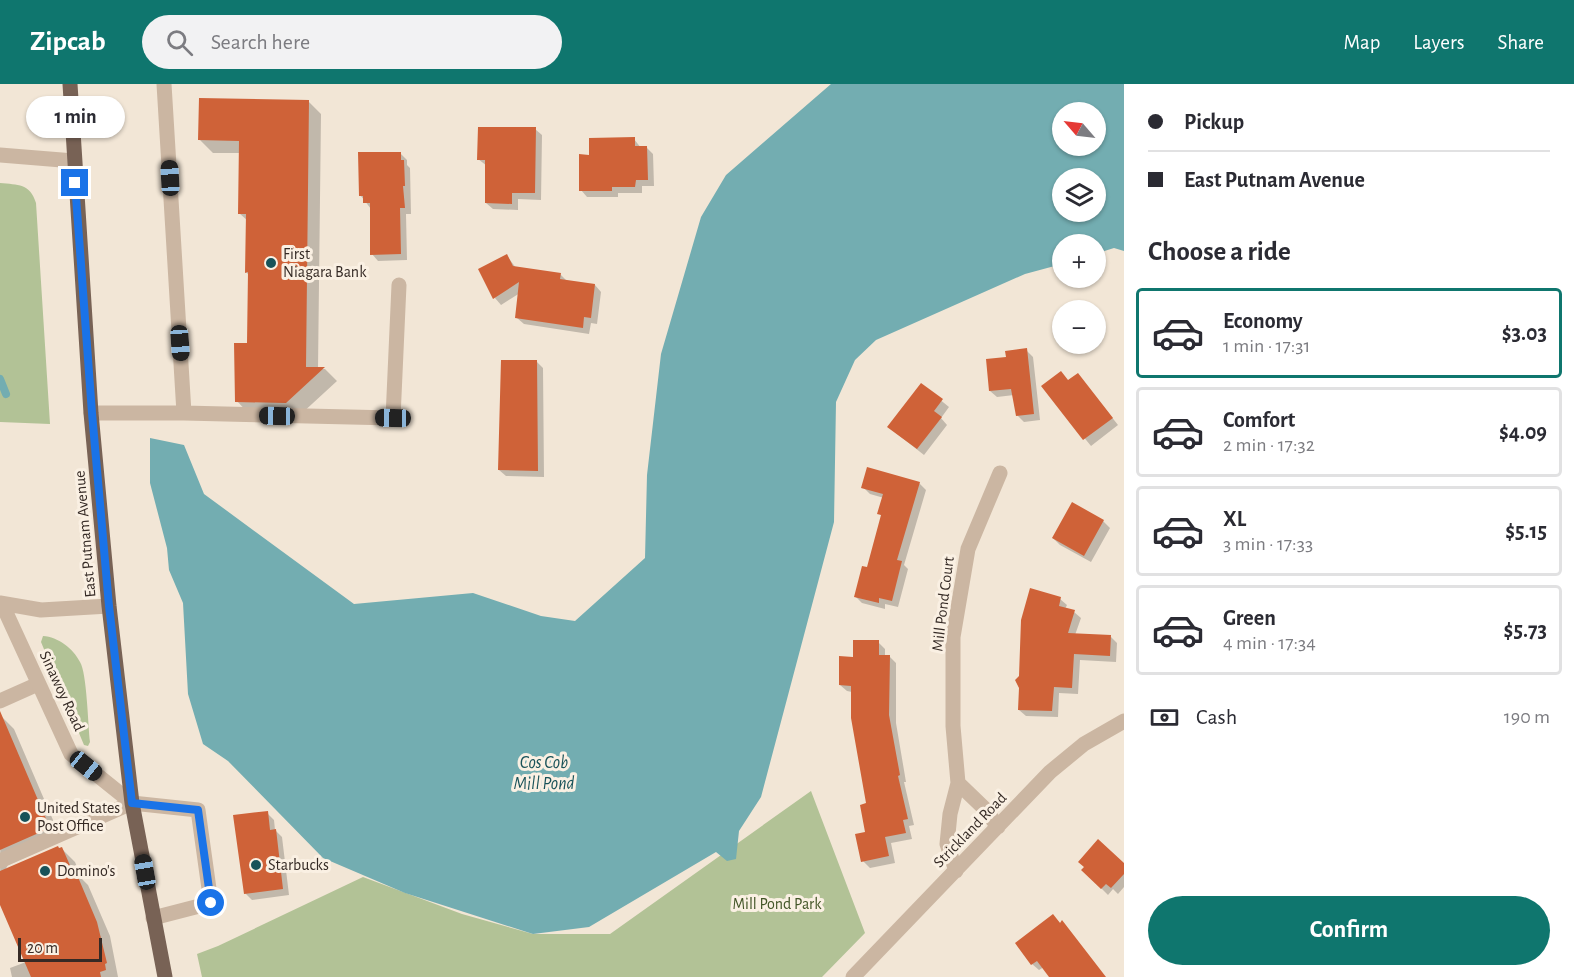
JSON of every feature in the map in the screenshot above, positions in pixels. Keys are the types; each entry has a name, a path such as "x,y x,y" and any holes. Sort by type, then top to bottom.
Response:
{"main road":[{"name":"East Putnam Avenue","path":"70,84 92,413 109,606 132,803 165,977"}],"street":[{"path":"164,84 184,413"},
{"path":"0,155 74,161"},
{"path":"92,413 393,418 399,285"},
{"name":"Mill Pond Court","path":"956,871 947,844 950,814 958,783 953,726 953,637 968,549 1000,473"},
{"name":"Sinawoy Road","path":"1,603 41,610 109,606"},
{"name":"Sinawoy Road","path":"1,603 71,753 132,803"},
{"path":"0,700 38,684"},
{"name":"Strickland Road","path":"853,977 1066,759 1084,744 1124,721"},
{"path":"958,783 986,809 998,827"},
{"path":"0,861 132,803 198,810 211,903 153,918"}],"green space":[{"path":"0,183 27,188 36,203 50,424 0,422"},
{"path":"43,636 64,644 80,662 87,700 90,742 88,746 84,745 41,642"},
{"name":"Mill Pond Park","path":"811,791 865,933 822,977 202,977 197,954 363,877 462,914 533,934 610,934"}],"water":[{"name":"Cos Cob Mill Pond","path":"831,84 1124,84 1124,251 1114,248 1106,251 1106,234 1052,234 1052,267 1025,274 876,340 855,360 836,402 834,522 761,797 739,831 736,859 727,861 716,852 589,927 533,934 405,893 323,858 228,761 203,744 188,694 183,603 169,570 167,548 150,483 150,438 184,445 204,494 354,604 473,593 541,616 575,621 645,558 647,475 661,354 701,217 726,175"}],"building":[{"path":"199,98 309,100 306,367 325,367 286,403 235,402 234,343 247,343 246,214 238,214 239,141 198,140"},
{"path":"478,127 536,127 535,193 512,193 512,204 485,203 485,160 477,160"},
{"path":"635,137 635,146 647,146 648,180 636,180 635,187 612,187 612,191 579,191 579,154 589,155 589,138"},
{"path":"358,152 401,152 401,160 404,160 405,208 400,208 401,254 370,255 370,203 363,203 363,196 359,196"},
{"path":"507,254 513,266 561,273 560,279 595,284 591,318 584,317 583,328 515,318 519,282 493,299 478,269"},
{"path":"1027,348 1034,414 1016,416 1011,389 989,391 986,359 1006,357 1005,351"},
{"path":"501,360 537,360 538,471 498,470"},
{"path":"1061,371 1068,380 1078,373 1113,418 1083,440 1041,386"},
{"path":"921,383 943,399 934,411 942,417 917,449 887,427"},
{"path":"867,467 920,482 897,560 902,561 892,601 879,598 879,603 854,597 862,566 867,567 881,515 877,514 883,494 861,488"},
{"path":"1072,502 1104,520 1084,556 1052,538"},
{"path":"1030,588 1061,597 1059,606 1075,610 1068,633 1111,635 1110,656 1074,654 1072,688 1054,687 1052,711 1018,710 1019,688 1015,680 1019,676 1021,620"},
{"path":"853,640 879,640 879,655 890,655 889,715 900,775 898,776 908,819 903,820 906,833 885,837 889,856 861,862 855,834 865,832 860,805 866,803 851,718 851,686 839,685 839,656 853,657"},
{"path":"0,711 50,828 0,850"},
{"path":"268,811 270,830 276,829 283,889 244,894 233,815"},
{"path":"1098,839 1124,863 1124,874 1111,888 1106,884 1101,889 1081,870 1084,867 1078,862"},
{"path":"58,846 62,847 72,870 75,870 97,922 107,963 105,964 106,970 100,972 101,977 31,977 0,905 0,871"},
{"path":"1053,914 1060,923 1062,920 1106,977 1049,977 1037,961 1031,965 1015,943"}],"waterway":[{"path":"0,379 6,394"}],"place":[{"name":"First Niagara Bank","path":"271,263"},
{"name":"United States Post Office","path":"25,817"},
{"name":"Starbucks","path":"256,865"},
{"name":"Domino's","path":"45,871"}],"route":[{"path":"75,183 109,606 132,803 198,810 211,903"}]}
